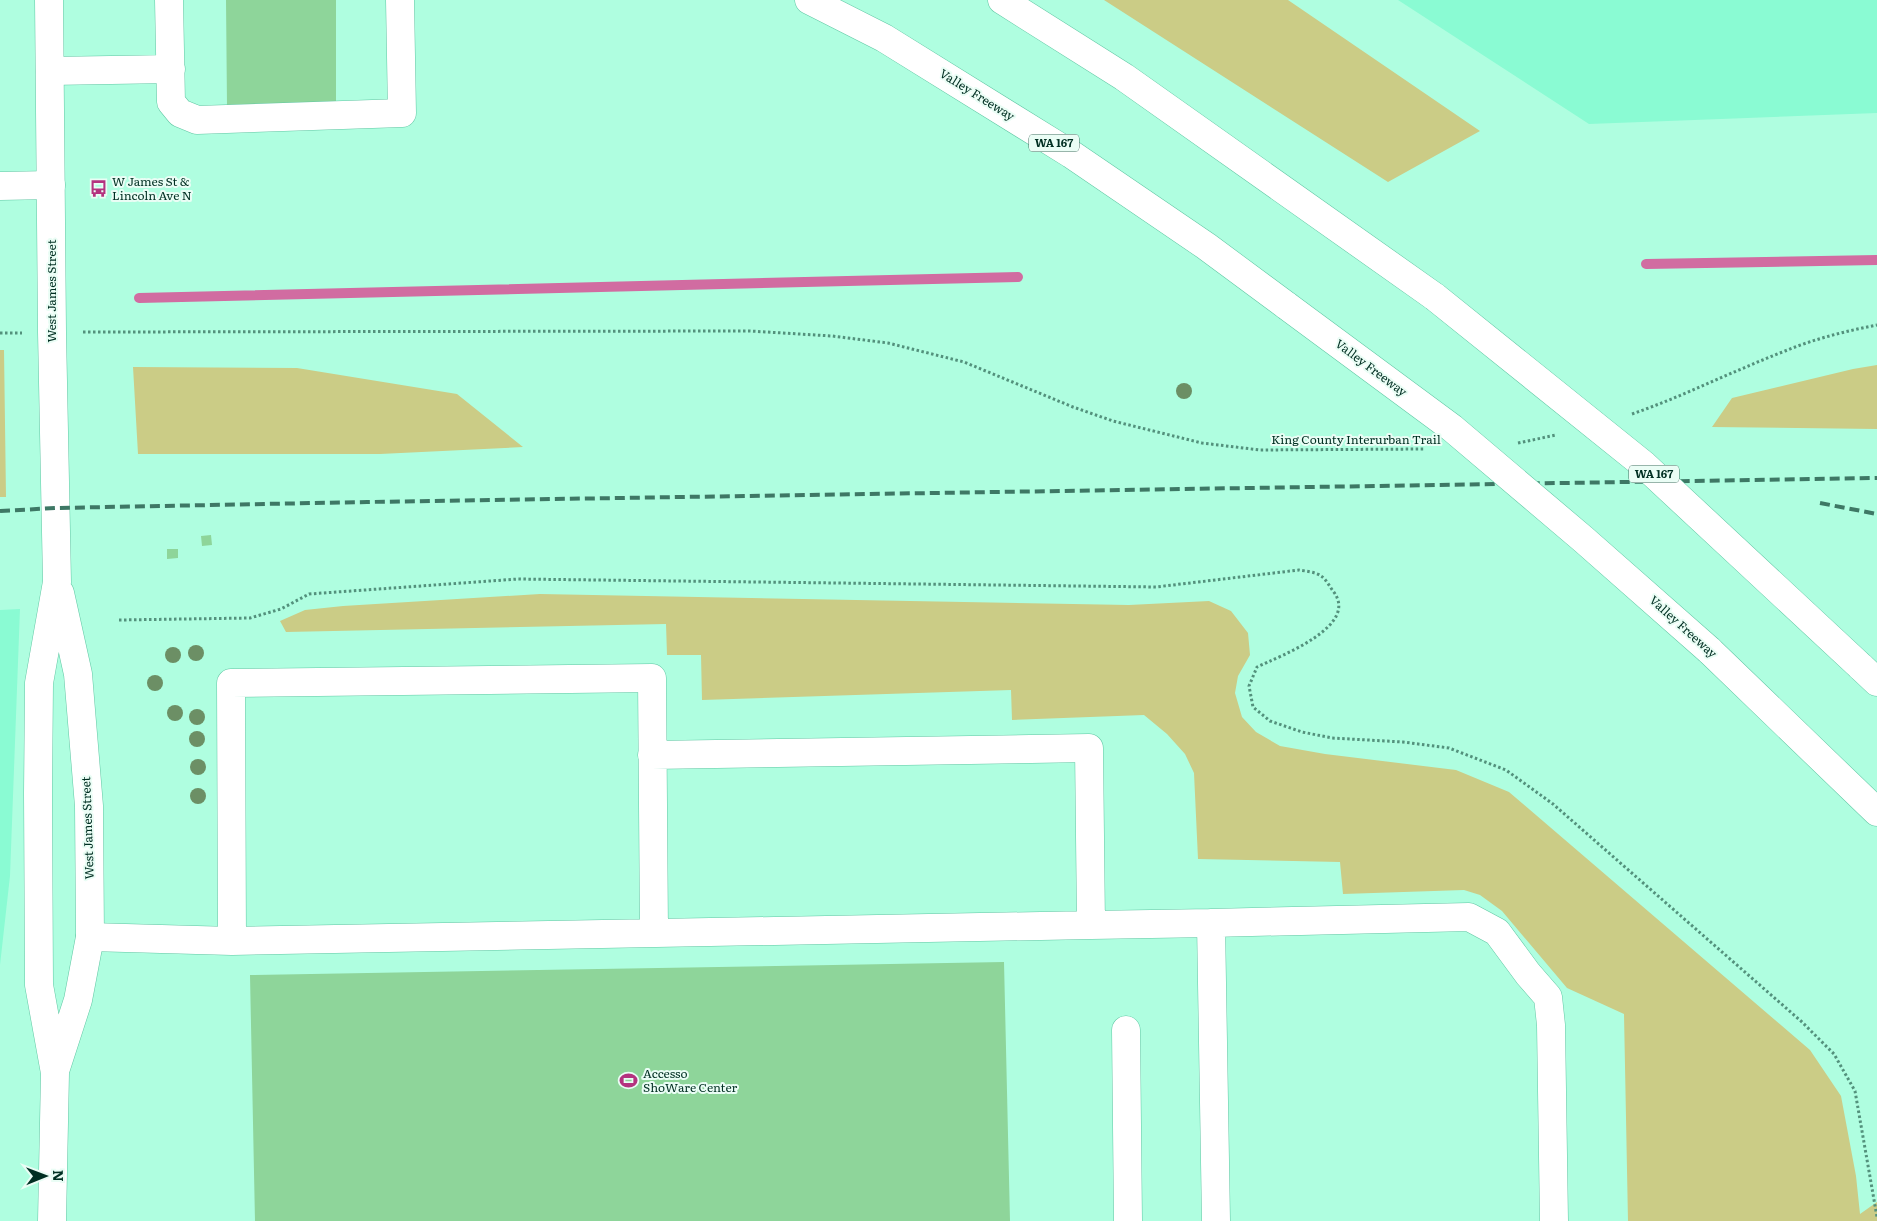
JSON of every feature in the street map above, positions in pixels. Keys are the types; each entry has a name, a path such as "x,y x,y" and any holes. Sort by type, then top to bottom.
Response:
{"main road":[{"name":"West James Street","path":"49,0 52,332 57,582 39,683 38,794 39,985 55,1072 52,1221"},
{"path":"169,0 171,102 180,113 197,120 402,113 400,0"},
{"name":"Valley Freeway","path":"809,0 884,38 1071,154 1206,246 1452,428 1583,539 1709,650 1877,812"},
{"name":"WA 167","path":"1002,0 1124,77 1435,297 1644,465 1868,674"},
{"path":"50,71 171,69"},
{"path":"0,186 51,185"},
{"name":"West James Street","path":"55,1072 78,1000 90,937 89,806 78,674 57,582"},
{"path":"232,941 231,683 652,678 654,932"},
{"path":"652,755 1089,748 1091,925"},
{"path":"90,937 232,941 654,932 1211,924 1469,917 1497,932 1528,974 1548,997 1551,1025 1554,1221"},
{"path":"1211,924 1216,1221"},
{"path":"1126,1030 1128,1221"}],"path":[{"path":"1628,415 1671,400 1786,350 1838,333 1877,325"},
{"name":"King County Interurban Trail","path":"0,333 750,331 832,336 888,343 964,362 1113,421 1202,443 1260,450 1429,449"},
{"path":"1511,444 1558,434"},
{"path":"119,620 250,618 281,609 309,594 518,580 1156,588 1299,570 1321,576 1338,598 1339,612 1330,625 1309,642 1257,666 1249,686 1253,707 1270,721 1302,732 1332,738 1402,742 1449,748 1506,770 1552,804 1802,1022 1834,1054 1855,1091 1877,1217"}],"shaded area":[{"path":"1104,0 1288,0 1480,131 1388,182"},
{"path":"1398,0 1877,0 1877,113 1589,124"},
{"path":"0,350 4,350 6,497 0,497"},
{"path":"1877,365 1877,429 1712,427 1732,398"},
{"path":"133,367 297,368 457,394 523,447 380,454 138,454"},
{"path":"540,594 1129,605 1209,601 1231,611 1248,633 1250,655 1238,676 1235,693 1242,717 1256,732 1280,746 1325,754 1456,770 1509,792 1810,1050 1841,1096 1856,1176 1860,1214 1877,1202 1877,1221 1628,1221 1624,1014 1567,988 1502,911 1480,895 1464,890 1343,894 1340,862 1198,859 1194,773 1185,754 1167,734 1144,715 1012,720 1011,690 702,700 701,655 667,655 666,624 286,632 280,621 305,610 343,606"},
{"path":"20,609 10,876 0,965 0,610"}],"building":[{"path":"226,0 336,0 336,105 227,106"},
{"path":"211,535 212,545 202,546 201,536"},
{"path":"167,549 178,549 178,558 167,559"},
{"name":"Accesso ShoWare Center","path":"1004,962 1010,1221 255,1221 250,975"}],"waterway":[{"path":"1646,264 1877,260"},
{"path":"139,298 1018,277"}],"railway":[{"path":"0,511 56,508 367,502 1877,478"},
{"path":"1820,503 1877,514"}],"place":[{"name":"W James St & Lincoln Ave N","path":"98,189"},
{"name":"Accesso ShoWare Center","path":"629,1081"}]}
